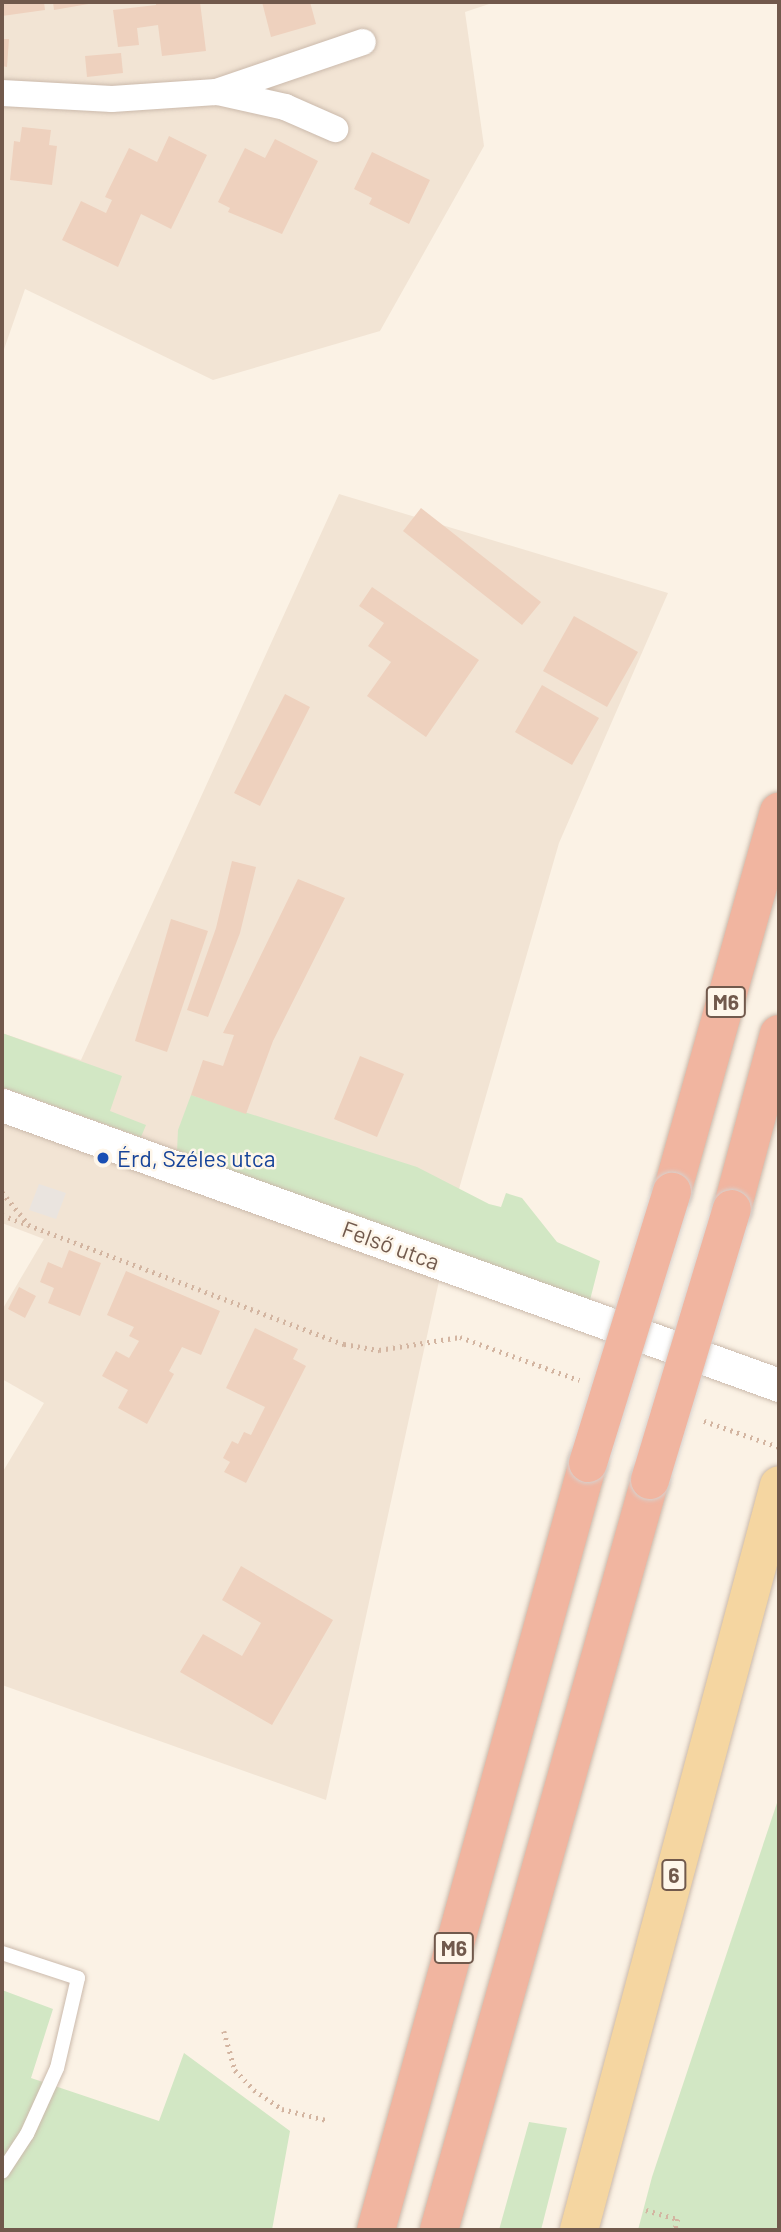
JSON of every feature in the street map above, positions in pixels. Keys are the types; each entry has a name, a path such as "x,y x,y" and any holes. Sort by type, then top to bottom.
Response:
{"highway":[{"name":"M6","path":"376,2230 588,1463 672,1192 779,812"},
{"path":"439,2230 650,1480 732,1209 779,1034"}],"main road":[{"name":"6","path":"579,2230 774,1502"}],"street":[{"path":"2,93 112,99 216,92 363,42"},
{"path":"216,92 285,107 335,129"},
{"name":"Felső utca","path":"2,1105 779,1385"}],"lane":[{"path":"2,1952 78,1978 57,2068 27,2134 2,2172"}],"path":[{"path":"2,1192 29,1225"},
{"path":"2,1215 344,1344 379,1350 460,1337 589,1383"},
{"path":"691,1417 779,1447"},
{"path":"224,2031 235,2070 254,2090 282,2109 326,2120"},
{"path":"646,2210 678,2220 675,2230"}],"shaded area":[{"path":"2,2 495,2 465,12 484,146 380,331 213,380 25,289 2,355"},
{"path":"339,494 668,593 559,843 459,1189 326,1800 2,1685 2,1473 44,1403 2,1379 2,1310 44,1239 2,1223 2,1033 81,1060"},
{"path":"39,1184 66,1193 56,1219 29,1210"}],"green space":[{"path":"2,1033 122,1076 110,1111 146,1125 141,1137 2,1087"},
{"path":"191,1095 417,1167 489,1204 501,1207 506,1193 522,1198 557,1242 600,1261 590,1300 177,1151 178,1130"},
{"path":"779,1797 779,2230 638,2230 652,2177"},
{"path":"2,1990 53,2009 31,2078 159,2121 184,2053 290,2131 272,2230 2,2230"},
{"path":"529,2122 567,2128 541,2230 499,2230"}],"building":[{"path":"2,2 44,2 45,10 2,16"},
{"path":"53,2 94,2 94,3 54,10"},
{"path":"156,2 200,2 206,51 162,56 158,25 137,28 139,45 118,47 113,10 156,5"},
{"path":"262,2 310,2 316,24 271,37"},
{"path":"2,39 9,39 7,67 2,66"},
{"path":"121,53 123,73 87,77 85,56"},
{"path":"22,127 51,130 49,145 57,146 52,185 10,180 14,141 20,142"},
{"path":"169,136 207,155 171,229 141,214 118,267 62,240 81,201 106,213 112,200 105,197 129,148 157,162"},
{"path":"275,139 318,161 282,234 228,212 230,208 218,202 245,148 265,158"},
{"path":"372,152 430,180 409,224 369,204 372,198 354,189"},
{"path":"421,508 541,602 522,625 403,531"},
{"path":"372,587 479,660 426,737 367,696 391,662 368,646 384,623 359,606"},
{"path":"574,616 638,652 607,707 543,671"},
{"path":"542,685 599,718 572,765 515,732"},
{"path":"285,694 310,707 260,806 234,793"},
{"path":"232,861 256,867 240,933 208,1017 187,1010 216,928"},
{"path":"298,879 345,898 273,1041 246,1114 191,1095 203,1060 223,1066 234,1035 223,1033"},
{"path":"171,919 208,931 167,1052 135,1041"},
{"path":"360,1056 404,1074 377,1137 334,1119"},
{"path":"69,1250 101,1263 80,1316 48,1303 54,1288 40,1282 48,1262 62,1268"},
{"path":"126,1271 220,1311 201,1355 182,1347 169,1371 174,1374 147,1424 118,1408 128,1390 102,1376 116,1351 129,1358 139,1341 129,1336 134,1327 107,1315"},
{"path":"19,1287 36,1296 25,1318 8,1309"},
{"path":"255,1328 298,1349 293,1359 306,1366 246,1483 224,1472 230,1462 223,1458 232,1441 238,1444 244,1432 251,1435 265,1407 226,1388"},
{"path":"241,1566 333,1620 272,1725 180,1672 203,1634 242,1656 261,1623 222,1600"}],"place":[{"name":"Érd, Széles utca","path":"103,1158"}]}
